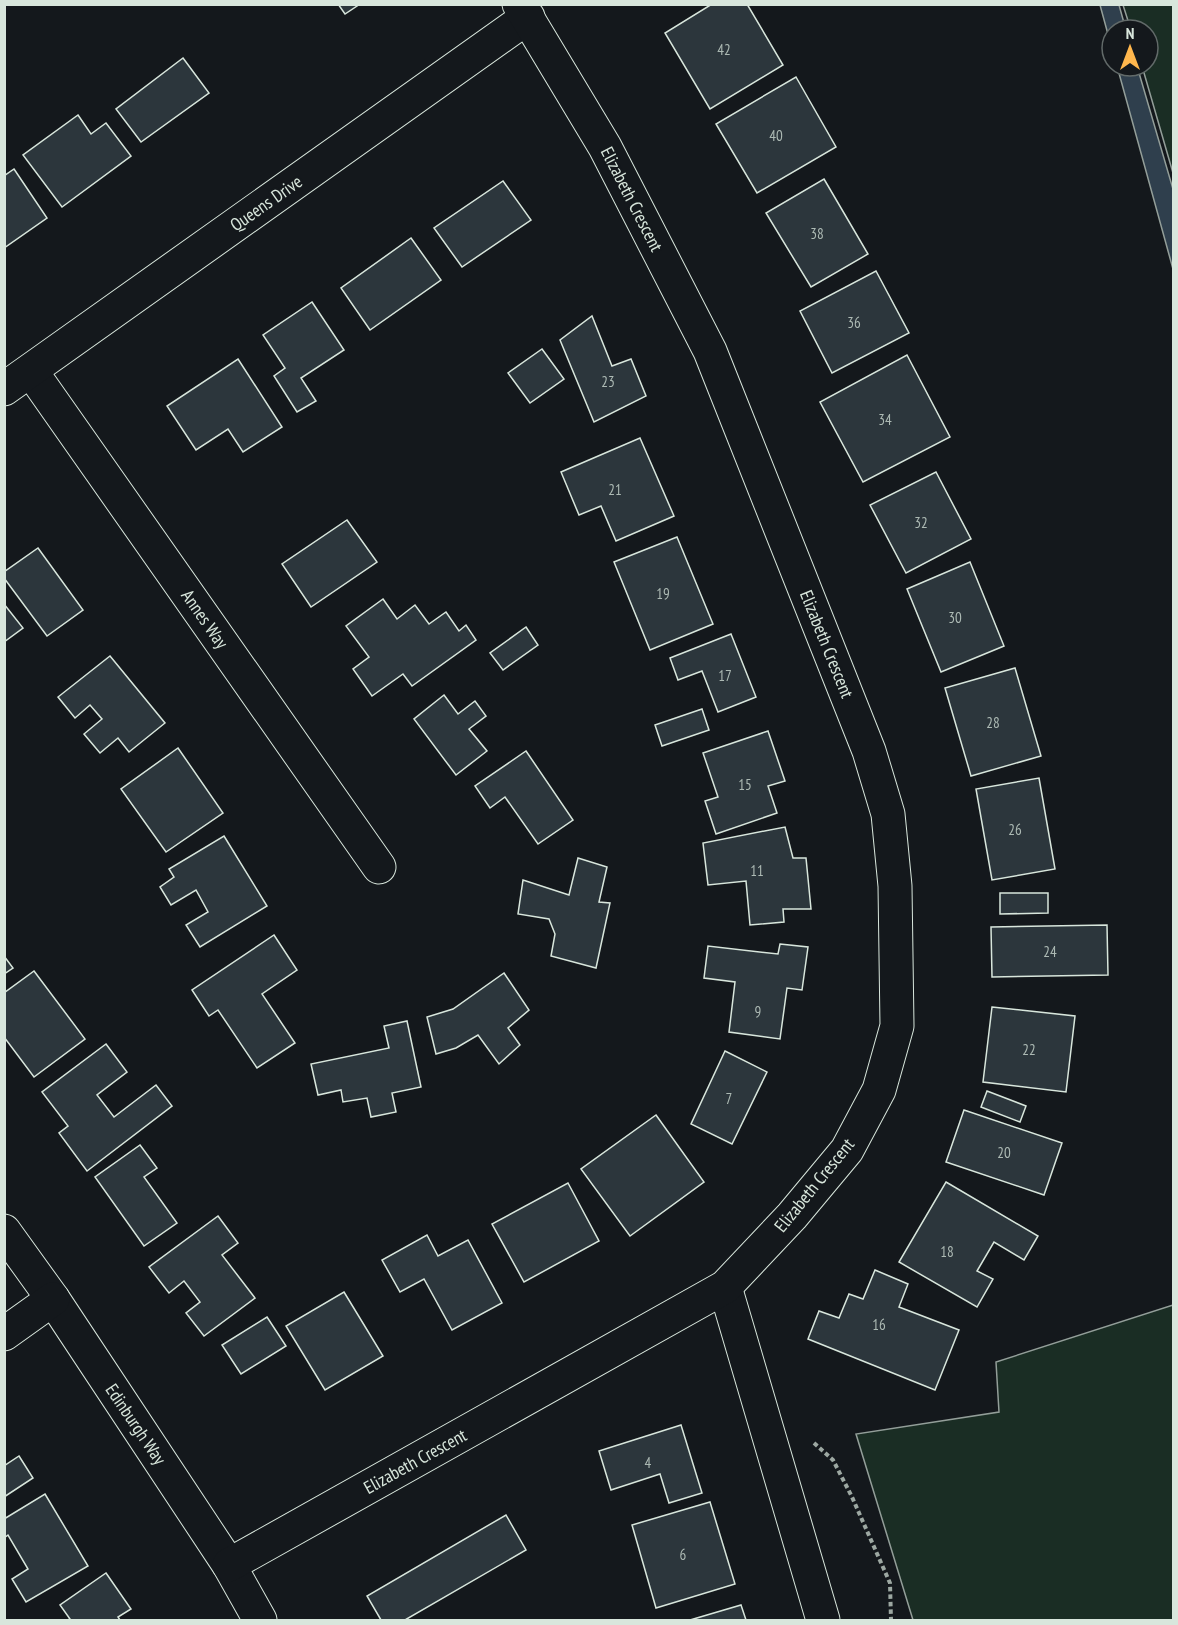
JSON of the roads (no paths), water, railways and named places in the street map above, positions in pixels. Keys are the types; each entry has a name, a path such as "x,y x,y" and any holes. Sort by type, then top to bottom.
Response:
{"street":[{"name":"Queens Drive","path":"4,389 523,11"},
{"name":"Elizabeth Crescent","path":"229,1565 725,1287 792,1216 847,1150 879,1090 897,1026 895,886 888,814 869,751 710,351 605,147 523,11"},
{"name":"Annes Way","path":"31,371 379,867"},
{"name":"Edinburgh Way","path":"4,1231 53,1299 229,1565 260,1620"},
{"path":"725,1287 823,1620"},
{"path":"4,1334 53,1299"}],"water":[{"path":"1100,5 1119,5 1123,18 1104,18"},
{"path":"1120,78 1141,78 1173,189 1173,269"}]}
